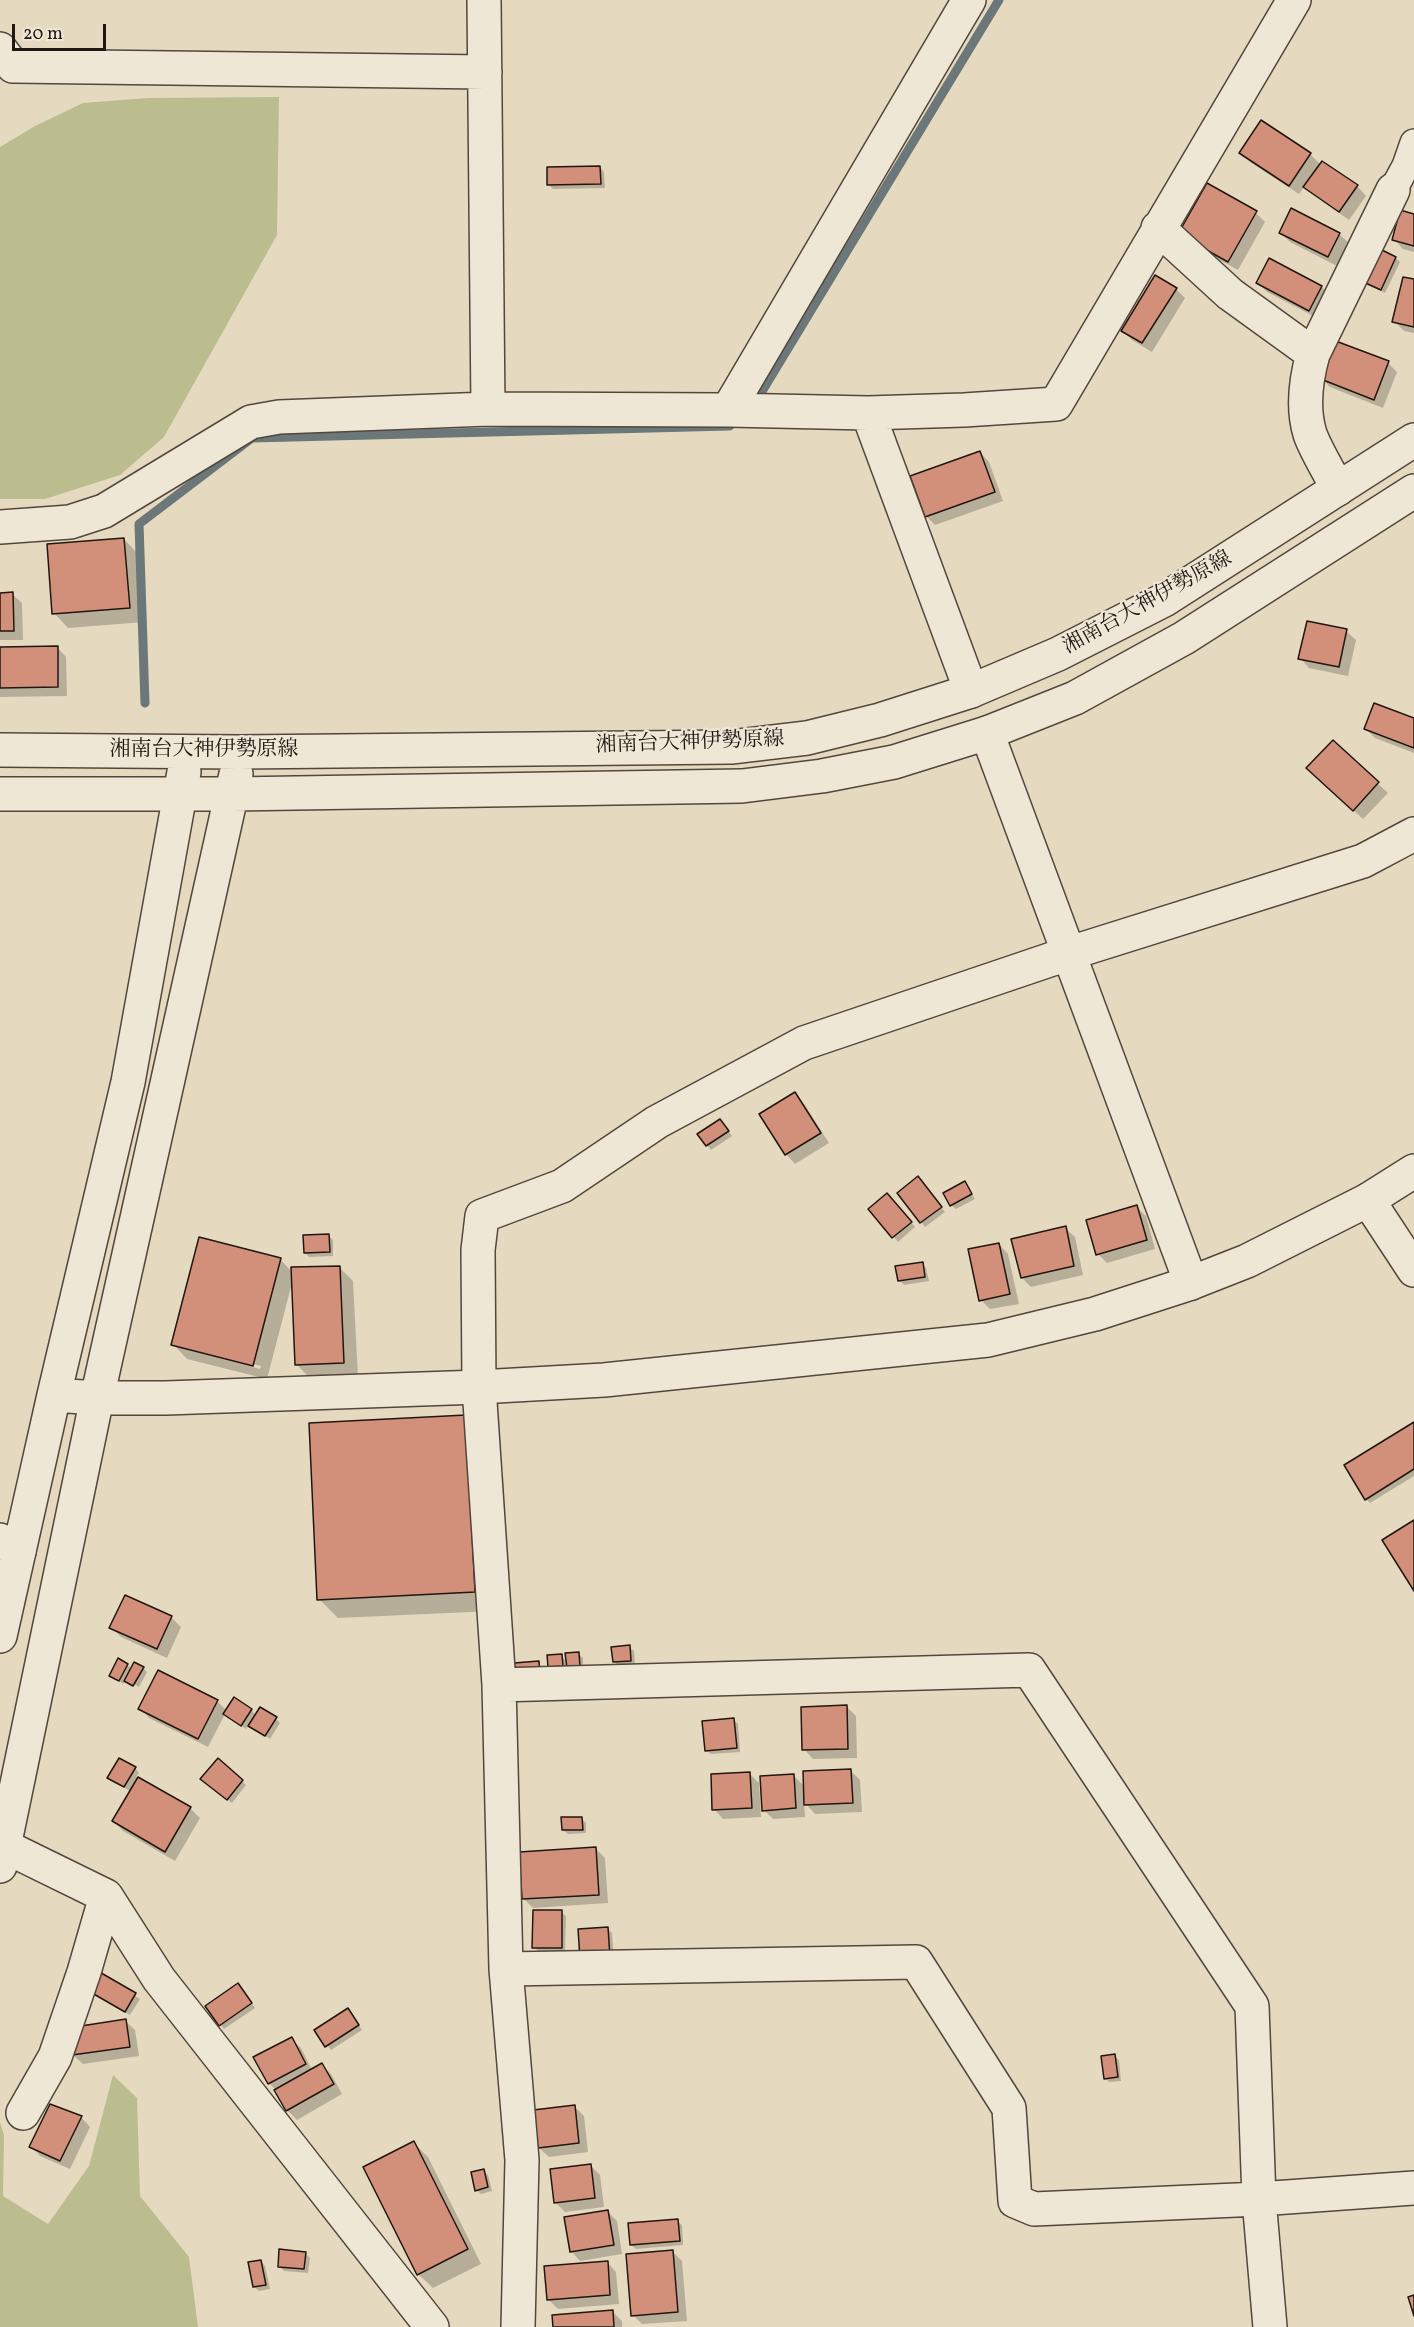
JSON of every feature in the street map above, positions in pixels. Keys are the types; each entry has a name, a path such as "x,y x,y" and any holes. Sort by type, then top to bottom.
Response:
{"street":[{"path":"484,0 488,410"},
{"path":"728,410 969,0"},
{"path":"0,527 70,522 104,511 251,422 279,417 488,410 728,410 868,413 1056,404 1294,0"},
{"path":"0,49 13,66 485,72"},
{"path":"1338,489 1310,434 1306,402 1307,376 1312,354 1406,166 1414,142"},
{"path":"1158,228 1230,294 1312,354"},
{"path":"868,413 971,691"},
{"name":"湘南台大神伊勢原線","path":"0,750 239,752 731,747 807,738 880,720 971,691 1058,654 1164,600 1414,440"},
{"name":"湘南台大神伊勢原線","path":"0,794 233,794 742,786 822,776 894,762 987,733 1076,698 1184,638 1414,491"},
{"path":"987,733 1191,1283"},
{"path":"0,1636 9,1545 54,1395 128,1082 188,752"},
{"path":"239,752 233,794 97,1398 2,1856 106,1896 159,1979 432,2327"},
{"path":"518,2327 522,2160 506,1969 499,1685 479,1387 478,1250 482,1216 562,1186 657,1122 804,1043 1070,953 1363,861 1414,834"},
{"path":"54,1395 97,1398 166,1398 479,1387 604,1380 988,1340 1095,1314 1191,1283 1246,1262 1368,1200 1414,1171"},
{"path":"1368,1200 1414,1270"},
{"path":"499,1685 1029,1670 1252,2006 1259,2199 1270,2327"},
{"path":"22,2113 55,2056 84,1971 106,1896"},
{"path":"506,1969 916,1962 1009,2108 1015,2201 1034,2209 1259,2199 1414,2188"}],"green space":[{"path":"279,97 277,235 164,437 120,475 45,499 0,499 0,147 35,126 83,103 148,98"},
{"path":"113,2075 137,2098 140,2196 189,2257 198,2327 0,2327 0,2122 4,2135 3,2196 48,2224 89,2166"}],"building":[{"path":"1261,120 1311,153 1289,186 1239,153"},
{"path":"1322,161 1358,185 1339,212 1303,187"},
{"path":"600,166 601,184 547,185 547,167"},
{"path":"1207,183 1257,211 1228,262 1178,234"},
{"path":"1291,208 1340,233 1328,257 1279,233"},
{"path":"1400,210 1414,214 1414,246 1392,240"},
{"path":"1374,246 1396,257 1381,290 1359,280"},
{"path":"1269,258 1322,286 1309,311 1256,283"},
{"path":"1155,275 1177,288 1142,343 1121,331"},
{"path":"1403,277 1414,279 1414,327 1392,322"},
{"path":"1333,340 1389,361 1374,400 1318,378"},
{"path":"980,451 995,492 925,517 910,476"},
{"path":"124,538 130,608 52,614 47,544"},
{"path":"13,592 14,631 0,631 0,593"},
{"path":"1307,621 1347,629 1339,667 1298,659"},
{"path":"58,646 58,687 0,688 0,647"},
{"path":"1374,703 1414,718 1414,748 1364,729"},
{"path":"1333,740 1379,782 1353,811 1306,768"},
{"path":"795,1092 821,1133 785,1155 759,1114"},
{"path":"720,1119 729,1131 706,1146 697,1134"},
{"path":"918,1176 942,1207 920,1223 897,1193"},
{"path":"965,1181 972,1194 950,1206 943,1193"},
{"path":"887,1193 912,1222 892,1238 868,1209"},
{"path":"1137,1205 1147,1240 1096,1255 1086,1220"},
{"path":"1066,1226 1074,1266 1021,1278 1011,1239"},
{"path":"329,1234 330,1252 304,1253 303,1235"},
{"path":"199,1237 281,1258 253,1366 171,1345"},
{"path":"999,1243 1010,1294 979,1301 968,1249"},
{"path":"923,1262 925,1277 898,1281 895,1266"},
{"path":"340,1266 344,1363 295,1365 291,1267"},
{"path":"466,1415 475,1592 317,1600 309,1423"},
{"path":"1414,1422 1414,1469 1365,1500 1344,1465"},
{"path":"1414,1520 1414,1591 1382,1540"},
{"path":"125,1595 172,1616 157,1649 109,1628"},
{"path":"630,1645 631,1661 613,1662 611,1647"},
{"path":"579,1652 580,1667 567,1668 565,1653"},
{"path":"562,1654 563,1666 548,1667 547,1655"},
{"path":"118,1658 128,1664 119,1681 109,1676"},
{"path":"539,1661 540,1674 515,1676 514,1663"},
{"path":"134,1662 144,1667 133,1686 124,1681"},
{"path":"158,1670 218,1700 198,1739 138,1709"},
{"path":"234,1697 252,1709 241,1726 223,1714"},
{"path":"847,1705 848,1749 802,1750 801,1707"},
{"path":"260,1707 277,1717 265,1736 248,1726"},
{"path":"734,1718 737,1748 705,1751 702,1721"},
{"path":"119,1758 136,1767 124,1787 107,1778"},
{"path":"218,1758 243,1780 227,1800 200,1779"},
{"path":"851,1769 853,1803 804,1805 803,1771"},
{"path":"750,1772 752,1808 712,1810 711,1774"},
{"path":"794,1774 796,1808 762,1811 760,1776"},
{"path":"138,1777 191,1807 165,1852 112,1821"},
{"path":"561,1817 582,1817 583,1830 562,1830"},
{"path":"596,1847 599,1895 522,1899 519,1852"},
{"path":"533,1910 562,1910 562,1948 532,1948"},
{"path":"608,1927 610,1957 580,1959 578,1929"},
{"path":"96,1970 136,1993 125,2012 85,1989"},
{"path":"238,1983 252,2003 219,2026 205,2006"},
{"path":"348,2008 359,2025 325,2047 314,2030"},
{"path":"126,2019 130,2047 72,2055 68,2028"},
{"path":"292,2037 306,2064 268,2084 253,2057"},
{"path":"1115,2054 1118,2077 1104,2079 1101,2056"},
{"path":"322,2063 334,2084 286,2111 274,2090"},
{"path":"50,2104 82,2116 60,2161 29,2147"},
{"path":"575,2105 579,2143 538,2148 533,2110"},
{"path":"414,2141 468,2249 417,2275 363,2167"},
{"path":"591,2164 595,2198 554,2203 550,2169"},
{"path":"484,2169 488,2187 475,2191 471,2172"},
{"path":"608,2210 614,2245 570,2252 564,2217"},
{"path":"678,2219 680,2241 630,2245 628,2223"},
{"path":"279,2249 306,2252 304,2269 278,2267"},
{"path":"673,2250 678,2312 631,2316 626,2254"},
{"path":"261,2260 266,2285 253,2287 248,2262"},
{"path":"608,2261 610,2295 547,2300 544,2266"},
{"path":"1414,2295 1414,2316 1408,2297"},
{"path":"613,2310 614,2327 553,2327 552,2315"}],"waterway":[{"path":"755,403 999,0"},
{"path":"145,703 139,524 252,438 730,426"}]}
